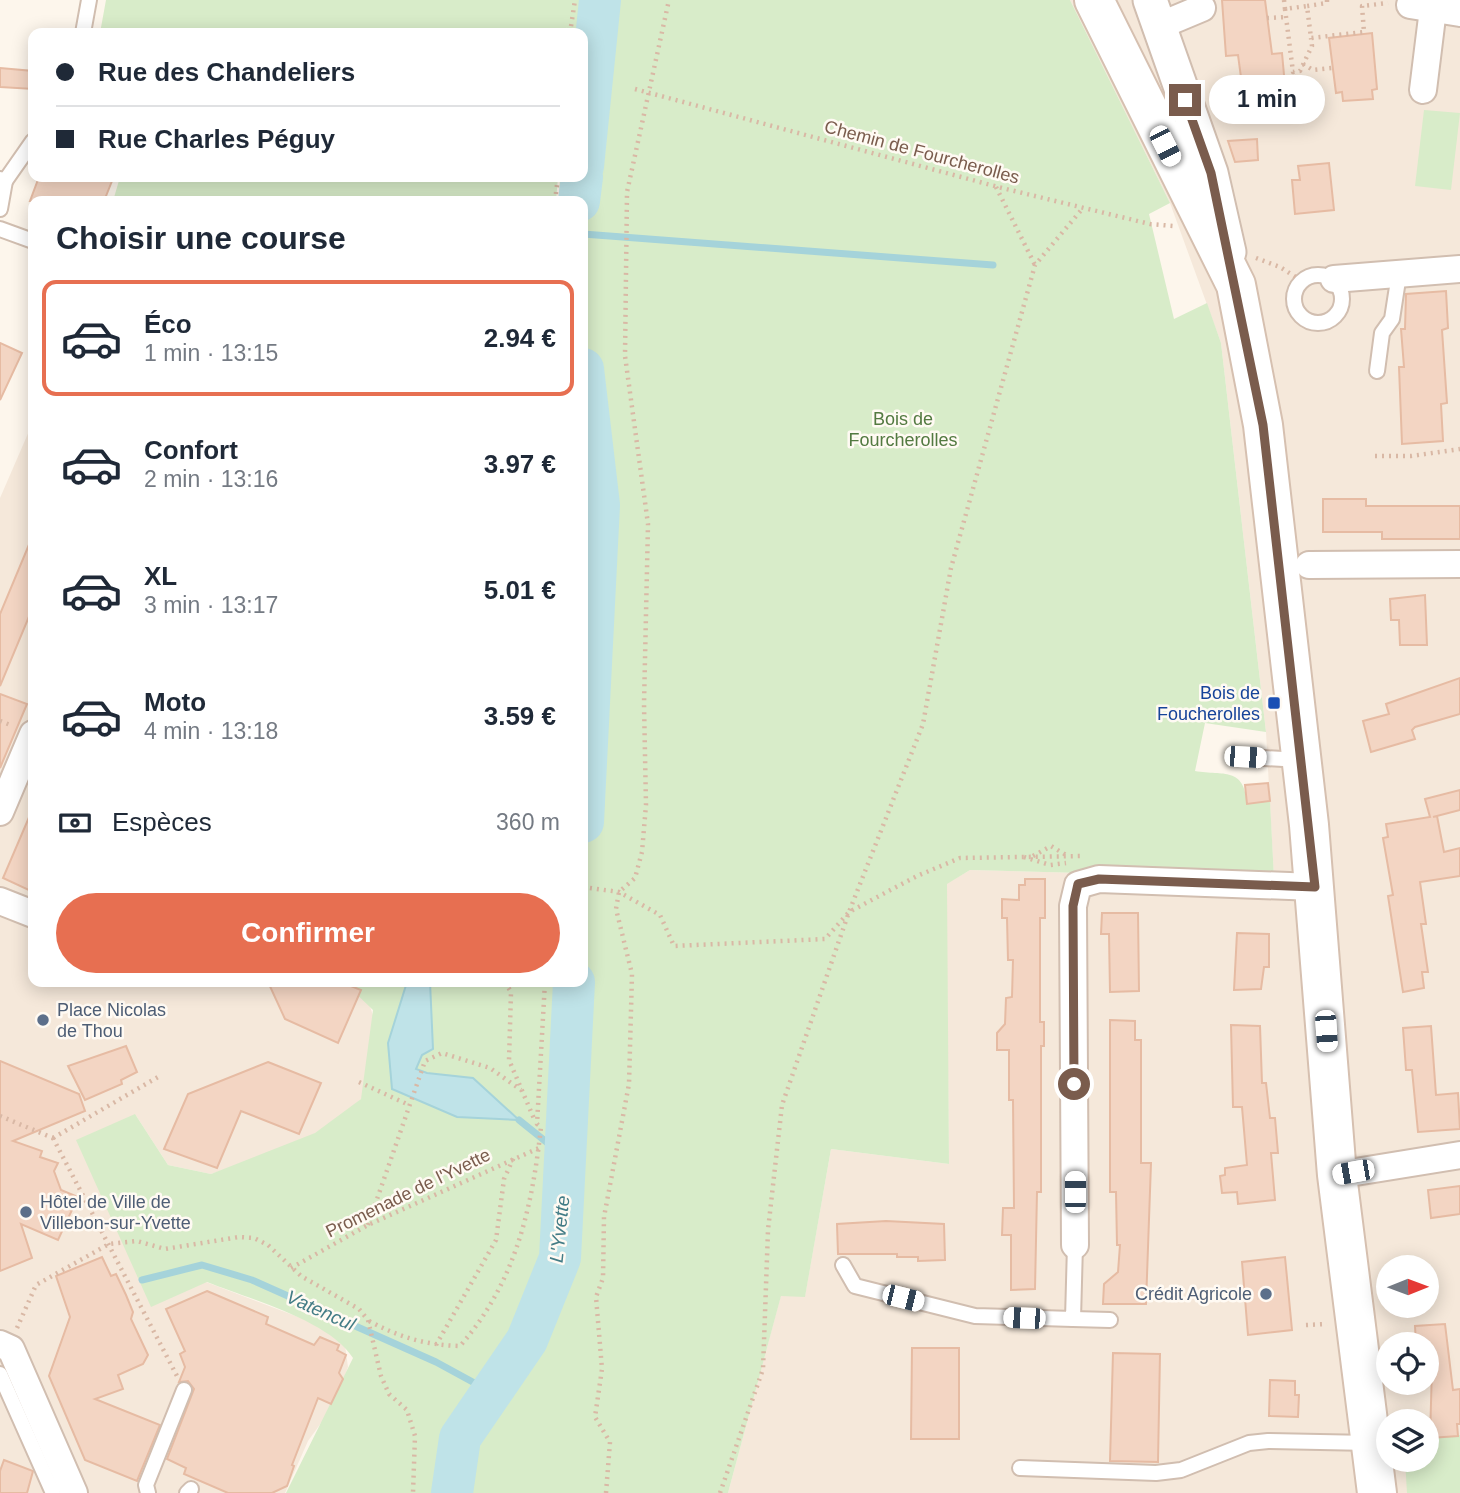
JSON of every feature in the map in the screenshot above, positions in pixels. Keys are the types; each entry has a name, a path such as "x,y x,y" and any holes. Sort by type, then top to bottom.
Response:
{"main road":[{"path":"1094,0 1206,225 1241,270 1263,425 1302,760 1315,887 1337,1175 1377,1493"}],"street":[{"path":"1423,90 1413,6 1460,13"},
{"path":"1202,8 1155,13 1211,173 1241,270"},
{"path":"1334,279 1460,270"},
{"path":"1309,565 1460,564"},
{"path":"0,812 28,746"},
{"path":"1075,1245 1073,906 1078,884 1099,879 1315,887"},
{"path":"0,901 28,912"},
{"path":"1337,1175 1460,1155"},
{"path":"5,1347 64,1486"}],"lane":[{"path":"84,28 89,0"},
{"path":"0,209 2,180 28,147"},
{"path":"0,229 28,238"},
{"path":"1377,371 1382,333 1392,319 1399,274"},
{"path":"1315,275 1334,279 1341,290 1342,306 1332,319 1317,323 1302,317 1297,311 1295,296 1302,281 1315,275"},
{"path":"1245,757 1302,760"},
{"path":"1073,1319 1075,1245"},
{"path":"843,1265 855,1286 975,1316 1110,1320"},
{"path":"0,1374 64,1486"},
{"path":"148,1493 146,1485 184,1390"},
{"path":"1020,1468 1156,1473 1181,1470 1249,1443 1371,1443"}],"path":[{"path":"571,28 575,0"},
{"path":"606,1493 610,1442 595,1417 601,1369 596,1297 603,1278 604,1217 629,1084 632,974 615,909 620,892 635,878 642,852 646,805 644,704 648,524 625,356 627,192 669,0"},
{"path":"1284,0 1293,72 1300,71"},
{"path":"1285,9 1327,3 1327,0"},
{"path":"1284,82 1295,80 1312,46 1307,6"},
{"path":"1311,38 1364,32 1362,6 1413,6"},
{"path":"1267,18 1286,17"},
{"path":"1303,64 1313,69 1332,68"},
{"name":"Chemin de Fourcherolles","path":"635,89 995,187 1150,224 1206,225"},
{"path":"995,187 1035,265"},
{"path":"720,1493 763,1369 768,1230 782,1105 849,912 923,724 951,568 1035,265 1083,208"},
{"path":"1241,270 1280,267 1302,281"},
{"path":"1375,457 1411,456 1460,449"},
{"path":"1033,856 1037,851 1051,846 1067,856"},
{"path":"1022,856 1050,865 1066,863 1079,856"},
{"path":"588,888 620,892 660,915 674,946 825,939 849,912 917,876 960,859 1091,856"},
{"path":"508,987 511,992 509,1060 539,1125"},
{"path":"5,1347 36,1285 109,1244 137,1241 165,1249 239,1237 254,1238 268,1245 291,1268 359,1309 368,1320 394,1334 436,1345 460,1346 492,1300 520,1244 539,1146 545,987"},
{"path":"368,1225 425,1060 442,1053 491,1068 521,1090"},
{"path":"52,1138 159,1077"},
{"path":"359,1082 409,1105"},
{"path":"0,1116 52,1138 118,1258 184,1390"},
{"name":"Promenade de l'Yvette","path":"291,1268 368,1225 539,1146"},
{"path":"436,1345 496,1240 504,1179 515,1157"},
{"path":"368,1320 371,1343 389,1394 407,1410 415,1436 413,1493"}],"shaded area":[{"path":"1070,0 1460,0 1460,1493 728,1493 781,1295 805,1296 831,1149 949,1164 946,884 970,870 1274,878 1266,732 1221,343 1170,203"},
{"path":"28,434 28,987 364,987 383,1046 361,1099 331,1125 281,1151 211,1174 168,1165 135,1114 206,1282 322,1326 345,1345 348,1367 334,1405 308,1441 285,1493 0,1493 0,498"}],"green space":[{"name":"Bois de Fourcherolles","path":"106,0 1070,0 1170,203 1149,214 1174,319 1207,303 1221,343 1266,732 1205,723 1195,771 1237,778 1242,784 1247,804 1270,801 1274,878 970,870 947,884 949,1164 831,1149 805,1297 781,1296 728,1493 286,1493 353,1358 326,1332 307,1322 207,1282 151,1307 76,1140 135,1114 168,1165 211,1174 315,1133 361,1099 373,1010 349,987 588,987 588,196 559,196 560,182 588,182 588,28 101,28"},
{"path":"1424,110 1460,113 1451,190 1415,186"},
{"path":"119,182 558,182 556,196 114,196"},
{"path":"1460,1435 1460,1493 1407,1493 1406,1472 1439,1472 1439,1436"}],"water":[{"path":"405,987 430,987 433,1049 422,1055 416,1069 427,1073 473,1078 519,1120 457,1117 392,1089 388,1043"}],"building":[{"path":"1222,0 1265,0 1272,54 1282,53 1287,108 1246,114 1238,55 1226,56"},
{"path":"1372,33 1377,89 1372,90 1373,99 1343,101 1342,92 1336,93 1329,38"},
{"path":"0,68 28,71 28,89 0,87"},
{"path":"1257,139 1258,160 1235,162 1228,141"},
{"path":"1329,163 1334,210 1295,214 1292,180 1300,180 1298,166"},
{"path":"37,182 112,182 106,196 32,196"},
{"path":"1446,291 1448,328 1442,330 1447,403 1441,404 1443,441 1402,444 1399,367 1404,367 1401,329 1405,329 1406,294"},
{"path":"0,343 22,353 0,400"},
{"path":"1323,499 1366,499 1366,506 1460,506 1460,539 1382,539 1382,532 1323,532"},
{"path":"28,547 28,619 0,686 0,614"},
{"path":"1425,595 1427,645 1400,645 1399,620 1391,620 1390,599"},
{"path":"1460,678 1460,714 1415,727 1412,730 1415,739 1371,752 1363,721 1389,714 1386,704"},
{"path":"0,694 27,704 0,768"},
{"path":"1268,783 1270,801 1247,804 1245,785"},
{"path":"1460,790 1460,810 1433,817 1437,816 1444,852 1460,848 1460,876 1420,882 1426,924 1421,924 1428,972 1422,972 1424,988 1403,992 1388,896 1393,895 1383,838 1388,837 1386,824 1430,817 1425,799"},
{"path":"28,820 28,890 3,878"},
{"path":"1025,879 1045,879 1045,918 1040,918 1040,1022 1044,1022 1044,1046 1041,1046 1041,1192 1037,1192 1035,1289 1011,1290 1011,1235 1002,1235 1003,1208 1014,1208 1013,1100 1009,1100 1009,1050 997,1050 997,1033 1005,1024 1006,998 1012,997 1013,960 1008,960 1007,918 1002,918 1002,899 1019,900 1019,885 1025,885"},
{"path":"1102,913 1138,913 1139,991 1110,992 1109,934 1101,934"},
{"path":"1237,933 1269,934 1269,967 1264,967 1261,989 1234,990"},
{"path":"270,987 354,987 361,990 338,1043 285,1019"},
{"path":"1110,1020 1135,1021 1135,1040 1141,1040 1141,1163 1151,1163 1146,1304 1103,1304 1104,1284 1118,1272 1120,1245 1117,1245 1116,1192 1110,1192"},
{"path":"1231,1025 1260,1026 1262,1083 1266,1083 1270,1118 1275,1118 1278,1153 1271,1153 1275,1200 1238,1204 1237,1192 1222,1193 1220,1176 1225,1175 1225,1168 1247,1165 1242,1107 1233,1107"},
{"path":"1431,1026 1436,1095 1458,1093 1460,1129 1418,1132 1412,1070 1406,1070 1403,1028"},
{"path":"126,1046 137,1072 121,1080 122,1084 85,1100 68,1066"},
{"path":"0,1061 79,1094 85,1111 13,1141 42,1151 40,1157 58,1163 54,1171 61,1190 78,1197 58,1240 21,1224 32,1258 0,1271"},
{"path":"268,1062 321,1083 299,1134 241,1111 217,1168 164,1149 188,1094"},
{"path":"1460,1186 1460,1214 1431,1218 1428,1190"},
{"path":"886,1221 944,1224 945,1260 918,1261 918,1257 897,1257 897,1254 838,1254 837,1224"},
{"path":"102,1257 111,1276 116,1274 126,1295 133,1312 131,1319 148,1355 143,1364 118,1375 123,1389 95,1399 160,1425 137,1481 85,1460 49,1376 70,1317 56,1276"},
{"path":"1285,1257 1292,1330 1248,1335 1242,1262"},
{"path":"207,1291 268,1317 266,1324 314,1345 320,1337 339,1345 337,1350 346,1355 339,1373 343,1379 331,1404 318,1398 292,1465 294,1466 287,1486 272,1493 228,1493 184,1474 186,1468 167,1459 194,1389 188,1381 179,1382 185,1367 180,1354 185,1351 166,1309"},
{"path":"1445,1324 1453,1390 1460,1389 1458,1436 1439,1437 1439,1409 1431,1409 1431,1395 1439,1395 1439,1332 1415,1332 1415,1326"},
{"path":"912,1348 959,1348 959,1439 911,1439"},
{"path":"1113,1353 1160,1354 1158,1462 1110,1461"},
{"path":"1270,1380 1295,1381 1295,1395 1299,1395 1298,1417 1269,1416"},
{"path":"4,1460 33,1471 27,1493 0,1493 0,1471"}],"waterway":[{"name":"L'Yvette","path":"588,117 600,0"},
{"name":"L'Yvette","path":"580,196 581,182"},
{"path":"588,234 993,265"},
{"name":"L'Yvette","path":"588,412 599,505 588,723"},
{"name":"L'Yvette","path":"452,1493 460,1438 527,1340 560,1258 574,987"},
{"path":"519,1120 565,1157"},
{"name":"Vatencul","path":"142,1280 202,1265 252,1280 436,1362 491,1392"}],"place":[{"name":"Bois de Foucherolles","path":"1274,703"},
{"name":"Place Nicolas de Thou","path":"43,1020"},
{"name":"Hôtel de Ville de Villebon-sur-Yvette","path":"26,1212"},
{"name":"Crédit Agricole","path":"1266,1294"}],"route":[{"path":"1074,1084 1073,906 1078,884 1099,879 1315,887 1263,425 1211,173 1185,100"}]}
